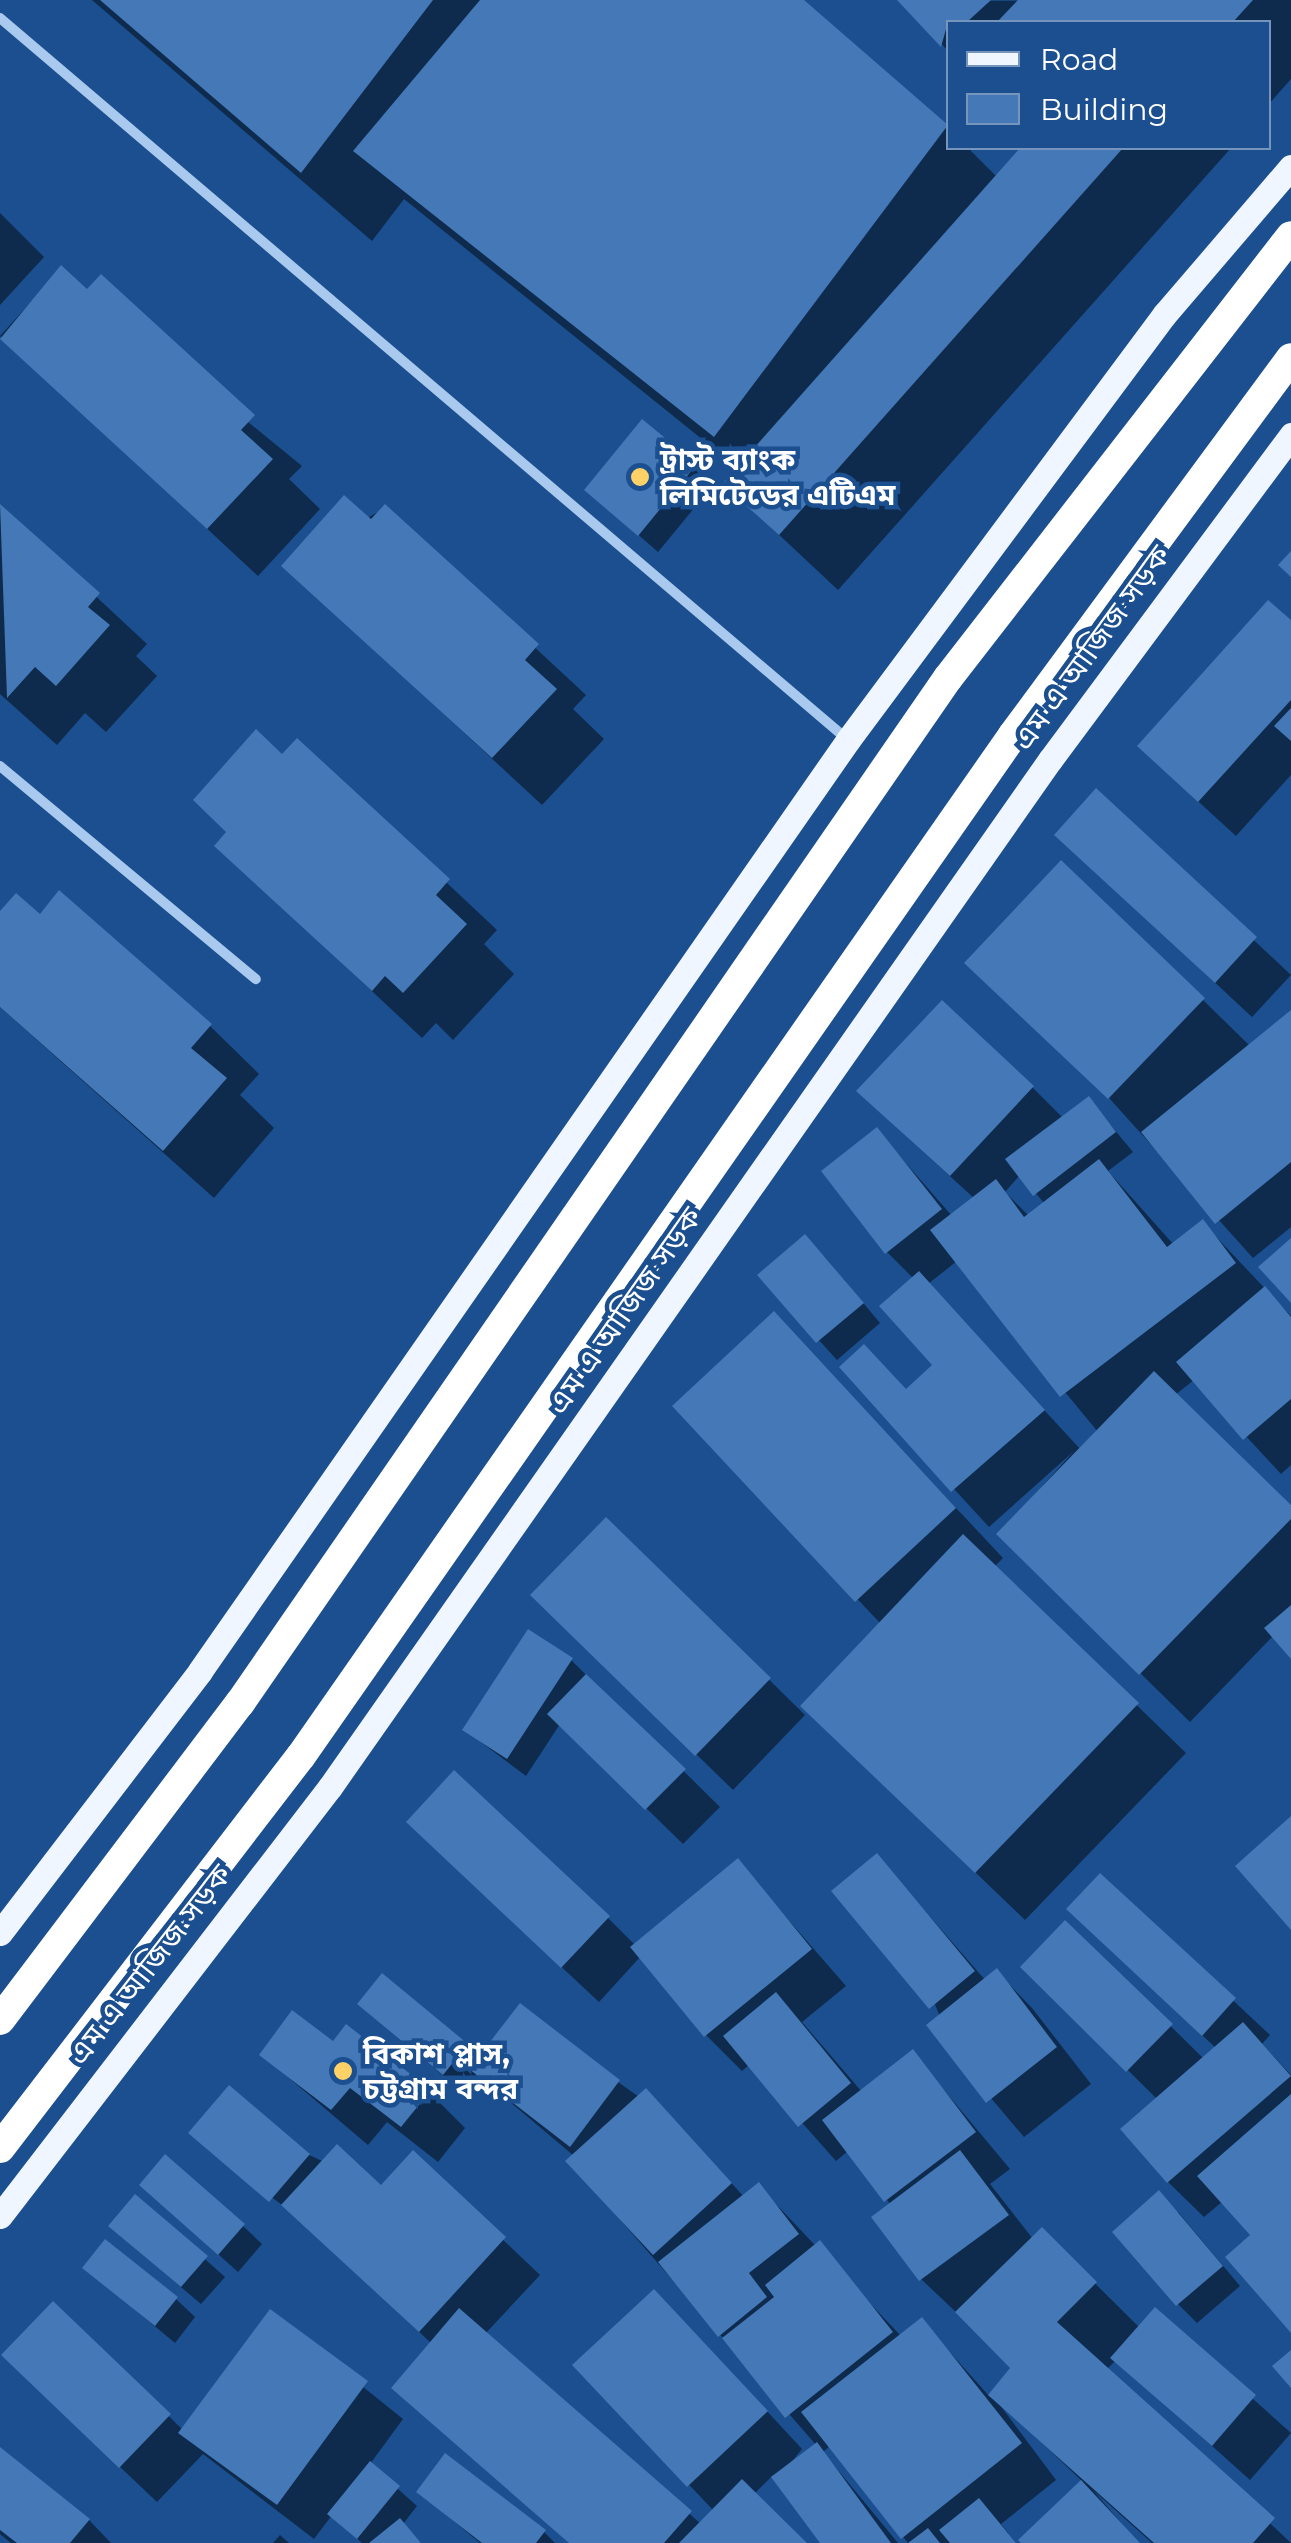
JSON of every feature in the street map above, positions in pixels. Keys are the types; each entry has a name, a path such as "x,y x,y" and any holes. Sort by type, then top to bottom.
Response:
{"highway":[{"path":"0,2020 240,1703 948,678 1291,236"},
{"path":"0,2148 301,1756 1013,734 1291,358"}],"main road":[{"path":"0,1933 256,1591 848,740 1164,316 1291,167"},
{"name":"এম এ আজিজ সড়ক","path":"0,2216 330,1787 1050,760 1291,434"}],"street":[{"path":"0,18 848,740"},
{"path":"0,766 256,979"}],"building":[{"path":"100,0 433,0 301,173"},
{"path":"480,0 804,0 946,123 714,437 353,151"},
{"path":"897,0 991,0 969,20 946,20 941,47"},
{"path":"1018,0 1253,0 1235,20 999,20"},
{"path":"1018,150 1121,150 779,535 722,484"},
{"path":"61,265 87,289 101,274 255,415 241,430 273,459 207,529 0,339"},
{"name":"ট্রাস্ট ব্যাংক লিমিটেডের এটিএম","path":"642,419 697,464 638,536 584,490"},
{"path":"344,495 371,519 385,504 539,644 525,660 557,689 492,758 281,566"},
{"path":"0,504 100,593 88,607 110,625 56,686 35,667 7,698"},
{"path":"1291,551 1291,577 1278,565"},
{"path":"1268,600 1291,620 1291,700 1198,802 1137,746"},
{"path":"1291,708 1291,741 1274,726"},
{"path":"256,729 282,754 297,738 450,879 436,895 467,924 403,993 385,976 372,991 214,846 226,832 193,800"},
{"path":"1096,788 1257,937 1215,983 1054,835"},
{"path":"1061,860 1205,998 1108,1099 964,963"},
{"path":"59,890 212,1024 191,1048 227,1078 163,1151 0,1007 0,911 16,893 40,914"},
{"path":"942,1000 1034,1086 950,1176 856,1091"},
{"path":"1291,1010 1291,1162 1215,1224 1141,1132"},
{"path":"1089,1096 1116,1132 1033,1196 1005,1159"},
{"path":"877,1127 942,1209 885,1254 821,1171"},
{"path":"1099,1159 1167,1247 1203,1219 1236,1263 1060,1397 930,1230 996,1179 1024,1217"},
{"path":"805,1234 864,1303 816,1343 757,1275"},
{"path":"1291,1238 1291,1303 1258,1267"},
{"path":"919,1271 1045,1410 951,1492 839,1367 864,1344 906,1389 932,1365 879,1306"},
{"path":"1265,1286 1291,1317 1291,1399 1243,1440 1176,1362"},
{"path":"774,1311 956,1508 855,1602 672,1406"},
{"path":"1154,1371 1291,1505 1291,1519 1139,1675 996,1534"},
{"path":"606,1517 771,1678 695,1756 530,1595"},
{"path":"963,1534 1139,1703 975,1873 800,1706"},
{"path":"1291,1605 1291,1659 1264,1628"},
{"path":"528,1629 573,1658 507,1759 462,1730"},
{"path":"586,1674 686,1769 645,1810 547,1714"},
{"path":"454,1770 610,1916 561,1968 406,1822"},
{"path":"1291,1816 1291,1930 1235,1866"},
{"path":"877,1853 975,1971 929,2009 831,1891"},
{"path":"738,1858 812,1949 704,2037 630,1947"},
{"path":"1100,1873 1236,1998 1202,2036 1066,1909"},
{"path":"1065,1920 1173,2024 1126,2072 1020,1967"},
{"path":"997,1968 1057,2047 986,2103 926,2025"},
{"path":"382,1973 468,2044 443,2075 357,2004"},
{"path":"776,1992 851,2083 798,2127 723,2036"},
{"path":"520,2003 620,2080 570,2147 469,2069"},
{"name":"বিকাশ প্লাস, চট্টগ্রাম বন্দর","path":"292,2010 333,2041 346,2024 431,2090 401,2127 350,2088 331,2110 259,2055"},
{"path":"1243,2022 1291,2076 1167,2183 1120,2129"},
{"path":"913,2049 976,2132 884,2202 822,2120"},
{"path":"229,2085 310,2154 269,2202 188,2133"},
{"path":"646,2088 732,2183 653,2255 565,2161"},
{"path":"1291,2094 1291,2333 1225,2257 1250,2235 1197,2176"},
{"path":"337,2144 381,2185 413,2150 506,2237 419,2332 281,2205"},
{"path":"960,2150 1009,2215 919,2281 871,2217"},
{"path":"165,2154 245,2224 218,2255 139,2185"},
{"path":"759,2182 799,2234 749,2273 767,2297 718,2337 658,2262"},
{"path":"1159,2190 1223,2266 1176,2306 1112,2232"},
{"path":"135,2194 208,2256 181,2287 108,2226"},
{"path":"1042,2227 1097,2282 1057,2322 1275,2518 1253,2543 1154,2543 988,2395 1010,2368 955,2312"},
{"path":"105,2239 178,2297 155,2326 82,2268"},
{"path":"820,2240 893,2332 785,2418 722,2338 774,2297 765,2285"},
{"path":"654,2289 768,2411 687,2487 572,2365"},
{"path":"53,2301 171,2414 119,2468 1,2355"},
{"path":"1155,2307 1256,2395 1212,2446 1110,2358"},
{"path":"459,2308 692,2511 664,2543 569,2543 391,2388"},
{"path":"270,2309 368,2381 277,2505 178,2433"},
{"path":"922,2317 1022,2443 901,2539 801,2412"},
{"path":"1291,2350 1291,2388 1272,2366"},
{"path":"817,2442 891,2543 820,2543 771,2477"},
{"path":"0,2447 90,2519 70,2543 17,2543 0,2530"},
{"path":"445,2453 546,2530 536,2543 482,2543 416,2492"},
{"path":"370,2461 400,2486 357,2539 327,2514"},
{"path":"742,2479 807,2543 679,2543"},
{"path":"1081,2480 1140,2543 1018,2540"},
{"path":"979,2498 1016,2543 950,2543 939,2530"},
{"path":"400,2518 421,2543 369,2543"},
{"path":"928,2528 940,2543 908,2543"}],"place":[{"name":"ট্রাস্ট ব্যাংক লিমিটেডের এটিএম","path":"640,477"},
{"name":"বিকাশ প্লাস, চট্টগ্রাম বন্দর","path":"343,2071"}]}
